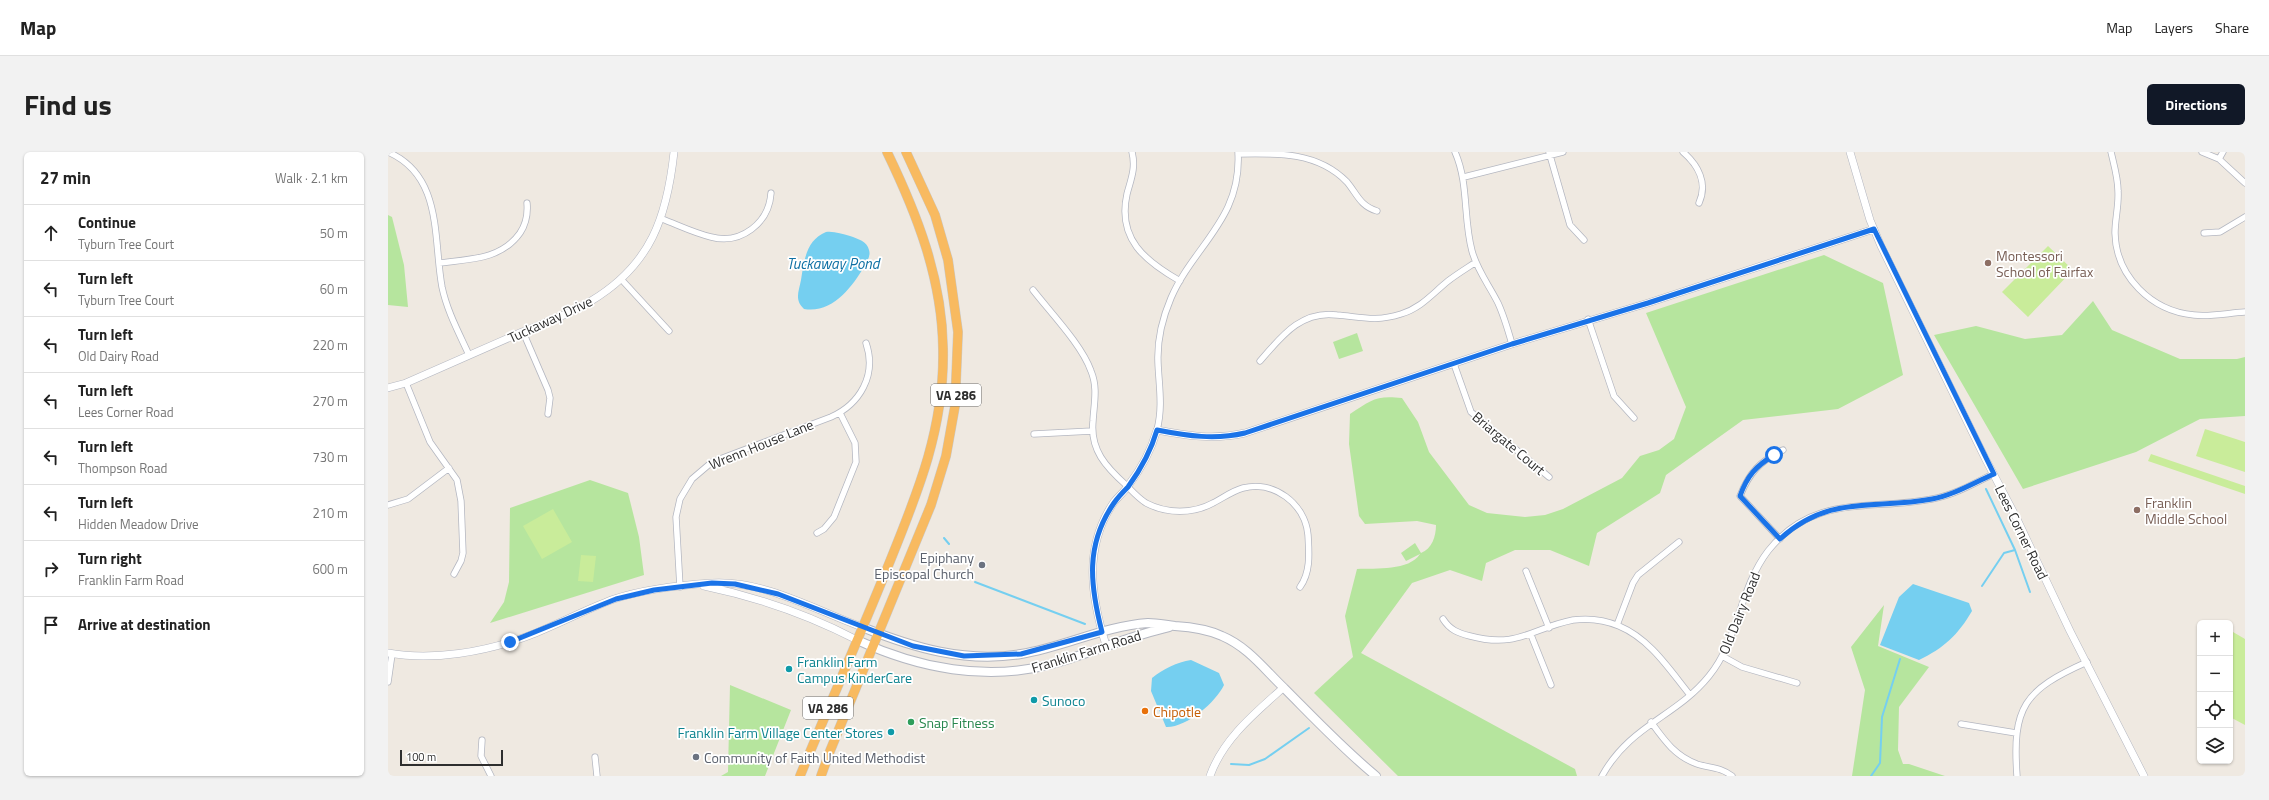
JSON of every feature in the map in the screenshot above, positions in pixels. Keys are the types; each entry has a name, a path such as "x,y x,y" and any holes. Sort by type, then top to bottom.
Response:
{"highway":[{"name":"VA 286","path":"800,776 857,640 927,465 936,430 942,387 942,328 931,264 911,202 887,152"},
{"name":"VA 286","path":"821,776 872,647 931,505 951,432 958,380 958,325 948,260 935,215 906,152"}],"main road":[{"name":"Franklin Farm Road","path":"862,627 922,649 964,656 982,657 1021,654 1041,650 1102,632 1149,623 1208,630 1233,642 1248,652 1332,737 1376,776"},
{"name":"Franklin Farm Road","path":"857,640 910,661 933,666 995,672 1015,671 1053,664 1106,645 1173,625"}],"street":[{"path":"388,152 407,164 427,189 434,212 439,263 445,299 469,355"},
{"name":"Tuckaway Drive","path":"388,388 406,383 591,302 621,279 646,249 662,219 670,192 674,152"},
{"path":"1132,152 1134,167 1125,214 1129,234 1133,243 1146,260 1180,281"},
{"path":"1455,152 1464,177 1468,235 1476,262 1498,304 1512,344"},
{"path":"1464,177 1550,154 1563,152"},
{"path":"1683,152 1693,163 1702,182 1703,190 1699,203"},
{"name":"Lees Corner Road","path":"1850,152 1874,229 2144,776"},
{"path":"2111,152 2118,191 2115,222 2116,245 2122,263 2136,286 2159,305 2183,314 2207,316 2245,312"},
{"path":"2202,152 2219,159 2245,183"},
{"path":"2219,159 2223,152"},
{"path":"1106,645 1092,584 1094,552 1106,516 1148,454 1157,430 1161,397 1158,364 1160,334 1164,317 1180,281 1226,213 1235,186 1238,153 1287,153 1310,157 1321,161 1340,174 1363,205 1377,211"},
{"path":"1550,154 1570,225 1574,232 1584,240"},
{"path":"662,219 710,237 736,237 753,229 760,223 769,207 771,193"},
{"path":"439,263 480,258 505,248 516,238 522,229 527,214 527,203"},
{"path":"2204,233 2220,232 2245,216"},
{"path":"1157,430 1203,437 1221,438 1245,433 1588,319 1648,303 1874,229"},
{"path":"1260,362 1283,334 1301,321 1325,314 1368,320 1403,314 1423,303 1447,282 1476,262"},
{"path":"621,279 669,331"},
{"path":"1034,290 1082,353 1091,370 1096,390 1092,431 1095,446 1102,462 1140,499 1152,506 1181,511 1205,507 1243,488 1262,487 1283,494 1299,511 1308,533 1307,575 1300,587"},
{"path":"1588,319 1614,396 1634,418"},
{"path":"523,332 548,390 550,398 548,414"},
{"name":"Wrenn House Lane","path":"680,587 676,517 680,499 692,479 712,462 840,413 854,403 864,385 870,358 866,343"},
{"name":"Briargate Court","path":"1454,364 1471,412 1549,477"},
{"path":"406,383 430,442 450,468 457,480 461,501 463,553 462,561 454,574"},
{"path":"817,533 824,529 834,517 856,462 855,444 840,413"},
{"path":"1034,434 1092,431"},
{"path":"1780,539 1740,496 1745,481 1756,467 1783,450"},
{"path":"388,505 408,499 450,468"},
{"name":"Old Dairy Road","path":"1602,776 1625,744 1651,722 1690,695 1708,676 1722,656 1755,570 1780,539 1807,519 1828,510 1855,504 1937,498 1955,492 1994,474"},
{"path":"1617,625 1633,583 1638,575 1679,542"},
{"path":"1526,571 1548,628"},
{"name":"Franklin Farm Road","path":"390,653 454,654 494,647 528,636 616,599 636,593 724,583 767,591 862,627"},
{"name":"Franklin Farm Road","path":"700,585 753,597 821,623 857,640"},
{"path":"1443,619 1451,629 1458,633 1482,640 1508,641 1531,635 1563,623 1586,619 1617,625 1630,631 1650,646 1690,695"},
{"path":"1531,635 1551,686"},
{"path":"388,682 390,653"},
{"path":"1722,656 1742,666 1797,683"},
{"path":"2017,776 2016,733 2019,720 2026,705 2039,689 2058,675 2087,662"},
{"path":"1210,776 1217,759 1234,735 1283,688"},
{"path":"1651,722 1665,741 1680,756 1696,764 1724,771 1732,776"},
{"path":"1961,724 2016,733"},
{"path":"482,740 481,756 491,776"},
{"path":"595,757 597,776"}],"green space":[{"path":"388,215 392,217 404,265 408,307 388,305"},
{"path":"2048,246 2073,270 2028,317 2002,292"},
{"path":"1824,255 1883,283 1903,375 1838,409 1743,420 1666,475 1660,493 1597,533 1589,566 1550,550 1515,550 1486,563 1482,581 1450,570 1412,583 1361,653 1575,769 1577,776 1398,776 1314,693 1353,657 1345,616 1357,569 1392,568 1408,563 1420,554 1406,561 1401,553 1415,543 1421,553 1425,551 1433,542 1436,529 1436,525 1417,521 1365,524 1359,516 1349,444 1350,414 1363,405 1380,398 1402,398 1418,422 1429,452 1469,505 1487,513 1525,517 1545,515 1563,509 1622,478 1640,456 1659,450 1674,439 1686,407 1646,313"},
{"path":"2093,301 2112,330 2180,359 2237,359 2245,357 2245,416 2200,419 2136,452 2023,489 1934,335 1976,326 2025,339 2062,335"},
{"path":"1357,333 1363,351 1339,359 1333,342"},
{"path":"2205,429 2245,442 2245,472 2196,456"},
{"path":"2151,454 2245,486 2245,494 2148,461"},
{"path":"590,480 628,493 639,537 644,575 490,623 504,602 509,582 510,508"},
{"path":"553,509 572,542 542,559 523,526"},
{"path":"581,555 596,556 593,582 578,581"},
{"path":"1884,605 1878,646 1929,667 1899,707 1898,750 1903,764 1909,764 1945,776 1852,776 1865,690 1851,647"},
{"path":"2233,632 2245,639 2245,725 2233,719"},
{"path":"730,685 791,710 765,776 721,776 728,772"}],"water":[{"name":"Tuckaway Pond","path":"826,232 850,236 862,241 868,247 869,256 854,283 840,297 824,307 804,309 799,302 798,295 807,252 814,240"},
{"path":"1913,584 1969,603 1972,611 1967,620 1950,640 1936,651 1919,660 1880,645 1899,597"},
{"path":"1191,660 1219,673 1224,685 1214,699 1200,713 1182,723 1166,727 1151,691 1152,678 1170,666"}],"waterway":[{"path":"1982,586 2004,553 2015,550 1986,489"},
{"path":"944,538 949,544"},
{"path":"2015,550 2030,592"},
{"path":"975,582 1085,624"},
{"path":"1871,776 1880,763 1882,717 1900,659"},
{"path":"1231,764 1249,765 1265,759 1309,728"}],"place":[{"name":"Montessori School of Fairfax","path":"1988,263"},
{"name":"Franklin Middle School","path":"2137,510"},
{"name":"Epiphany Episcopal Church","path":"982,565"},
{"name":"Franklin Farm Campus KinderCare","path":"789,669"},
{"name":"Sunoco","path":"1034,700"},
{"name":"Chipotle","path":"1145,711"},
{"name":"Snap Fitness","path":"911,722"},
{"name":"Franklin Farm Village Center Stores","path":"891,732"},
{"name":"Community of Faith United Methodist","path":"696,757"}],"route":[{"path":"510,642 528,636 577,614 636,593 712,583 735,584 778,594 850,623 922,649 964,656 982,657 1021,654 1041,650 1102,632 1093,595 1092,584 1092,566 1097,537 1109,510 1141,467 1152,445 1157,430 1183,435 1221,438 1245,433 1588,319 1648,303 1874,229 1881,246 1951,386 1961,410 1994,474 1955,492 1930,499 1855,504 1828,510 1807,519 1780,539 1740,496 1745,481 1750,474 1761,463 1774,455"}]}
